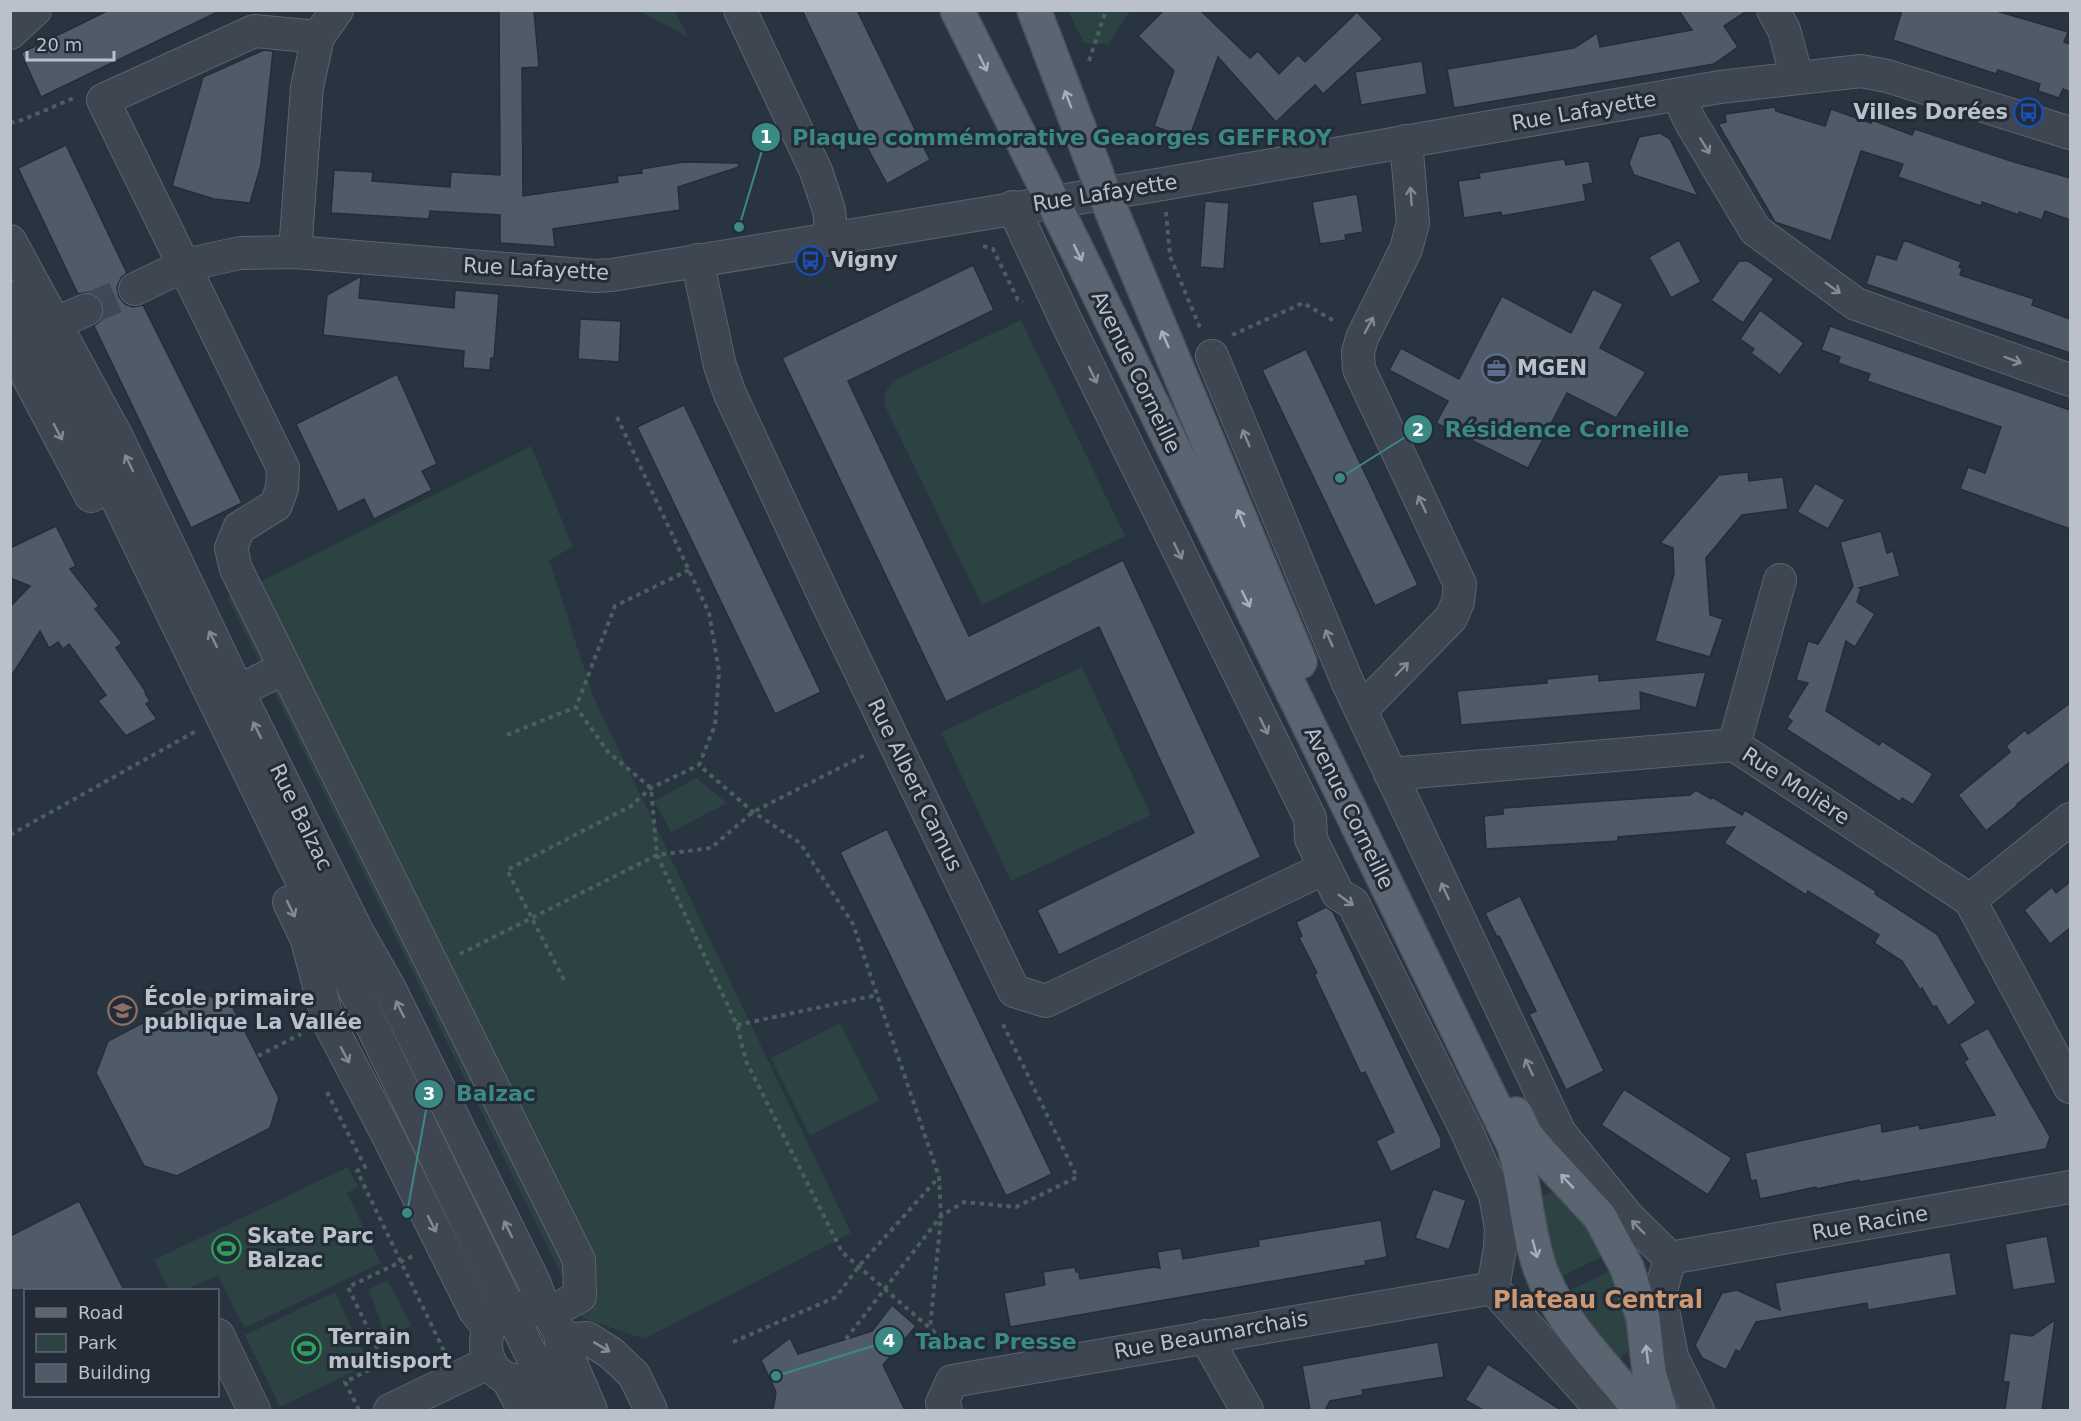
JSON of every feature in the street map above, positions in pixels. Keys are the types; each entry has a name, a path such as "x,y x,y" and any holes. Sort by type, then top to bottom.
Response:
{"main road":[{"name":"Avenue Corneille","path":"957,10 1514,1146 1520,1167 1528,1225 1539,1266 1549,1290 1572,1328 1640,1410"},
{"name":"Avenue Corneille","path":"1034,10 1104,193 1311,689 1526,1135 1600,1217 1627,1268 1643,1318 1649,1372 1660,1410"}],"street":[{"path":"10,33 35,10"},
{"path":"296,252 306,87 318,37 337,10"},
{"path":"740,10 816,171 829,210 832,237"},
{"path":"1773,10 1784,30 1797,78"},
{"path":"318,37 254,31 104,100 283,468 282,488 276,505 239,528 231,548 236,568 579,1260 580,1296 565,1305 545,1311 519,1307 499,1319 486,1338 486,1349 524,1410"},
{"name":"Rue Lafayette","path":"135,289 185,265 240,253 296,252 595,276 1163,184 1678,94 1861,71 1887,76 2070,133"},
{"path":"1678,94 1690,121 1755,230 1846,297 1856,304 2070,380"},
{"path":"1360,710 1451,618 1458,602 1460,584 1359,369 1358,352 1362,338 1406,249 1413,223 1406,141"},
{"path":"1014,207 1072,333 1310,818 1311,839 1325,868 1338,894 1353,903 1467,1132 1495,1195 1501,1228 1493,1288 1602,1410"},
{"name":"Rue Balzac","path":"10,241 117,437 238,691 358,933 390,989 534,1282 545,1311 559,1329 561,1340"},
{"name":"Rue Albert Camus","path":"698,260 720,366 730,394 893,741 1014,991"},
{"path":"10,280 21,377 74,461 204,727 307,940 328,1021 475,1311 499,1319"},
{"path":"15,319 56,323 86,310"},
{"path":"15,319 82,427 499,1319 542,1377 558,1410"},
{"path":"1209,351 1360,710 1560,1133 1629,1218 1670,1258 1660,1294 1672,1357 1698,1410"},
{"path":"1734,745 1780,580"},
{"path":"238,691 285,668"},
{"name":"Rue Molière","path":"1390,774 1734,745 1970,900 2070,1087"},
{"path":"1970,900 2070,819"},
{"path":"1014,991 1046,1001 1325,868"},
{"path":"416,1043 459,1017"},
{"name":"Rue Racine","path":"1670,1258 2070,1187"},
{"name":"Rue Beaumarchais","path":"944,1406 952,1381 1493,1288"},
{"path":"1205,1336 1247,1410"},
{"path":"219,1337 254,1410"},
{"path":"561,1340 587,1338 612,1353 634,1375 651,1410"},
{"path":"390,1410 457,1378 499,1371 523,1382 542,1377 557,1359 561,1340"},
{"path":"561,1340 591,1410"}],"path":[{"path":"1089,61 1106,10"},
{"path":"10,123 82,94 104,100"},
{"path":"1163,184 1170,256 1209,351 1303,303 1362,338"},
{"path":"564,980 533,916 507,870 631,806 651,788 699,765 715,724 719,671 709,613 616,417"},
{"path":"507,735 576,707 615,606 689,570"},
{"path":"576,707 608,752 651,788 657,855 737,1025 746,1060 842,1252 984,1375"},
{"path":"10,835 204,727"},
{"path":"533,916 657,855 711,848 753,812 893,741"},
{"path":"699,765 753,812 800,843 853,924 939,1177 941,1216 930,1329"},
{"path":"1014,991 999,1014 1077,1177"},
{"path":"737,1025 877,995"},
{"path":"299,1035 304,1045"},
{"path":"324,1086 365,1167 357,1171 457,1378"},
{"path":"846,1339 941,1216 964,1202 1016,1207 1082,1174"},
{"path":"733,1342 836,1296 859,1266 939,1177"},
{"path":"359,1410 345,1382 384,1362 348,1287 441,1242"}],"green space":[{"path":"639,11 675,11 688,37"},
{"path":"1068,11 1130,11 1108,44 1084,43"},
{"path":"1021,320 1125,536 982,605 884,404 885,393 893,381"},
{"path":"531,446 573,547 549,560 593,696 851,1233 644,1339 583,1318 228,598"},
{"path":"1082,667 1151,815 1011,881 941,732"},
{"path":"696,778 727,803 671,832 654,801"},
{"path":"840,1023 879,1100 810,1136 771,1058"},
{"name":"Skate Parc Balzac","path":"348,1167 358,1187 347,1193 381,1263 244,1328 218,1275 187,1289 168,1289 154,1260"},
{"path":"1550,1192 1565,1201 1572,1209 1603,1256 1558,1278 1551,1262 1540,1199"},
{"path":"1610,1271 1629,1332 1628,1351 1620,1358 1616,1358 1564,1293"},
{"path":"388,1280 411,1326 386,1338 369,1289"},
{"name":"Terrain multisport","path":"335,1292 369,1364 280,1407 245,1335"}],"building":[{"path":"109,10 222,10 41,97 21,53"},
{"path":"499,10 534,10 539,67 522,68 523,196 618,182 617,176 642,173 641,169 684,162 738,163 739,167 678,187 680,210 553,229 555,247 500,243 500,215 430,211 429,219 331,213 334,170 373,172 372,181 450,187 451,172 500,175"},
{"path":"802,10 857,10 930,160 887,184 862,138"},
{"path":"1164,10 1200,10 1250,58 1258,51 1279,74 1298,55 1305,62 1357,12 1383,39 1323,94 1315,85 1276,122 1218,57 1189,139 1154,126 1174,71 1138,36"},
{"path":"1902,10 1993,10 2068,32 2064,42 2070,44 2070,92 2063,89 2059,98 2038,91 2040,84 1998,70 1996,74 1893,40"},
{"path":"1679,11 1747,11 1724,26 1738,47 1714,64 1454,108 1447,69 1574,48 1597,33 1600,47 1692,30"},
{"path":"264,50 273,51 261,165 250,203 214,199 172,186 203,77"},
{"path":"1422,61 1427,94 1361,105 1355,72"},
{"path":"1775,107 1776,111 1825,126 1831,109 1871,123 1872,120 1912,135 1915,129 2070,178 2070,220 2045,211 2042,220 2019,212 2019,215 1982,202 1981,206 1898,177 1903,164 1861,151 1831,241 1775,222 1718,124 1726,122 1725,114"},
{"path":"1660,133 1670,139 1698,196 1634,175 1629,163 1639,137"},
{"path":"66,145 127,273 121,278 117,287 119,297 125,304 133,307 143,305 242,503 191,528 94,326 104,313 102,302 89,292 78,294 18,168"},
{"path":"1564,159 1566,165 1589,161 1593,183 1583,185 1586,201 1502,216 1501,212 1464,218 1458,181 1480,178 1479,173"},
{"path":"1357,194 1363,232 1345,235 1346,240 1320,244 1312,202"},
{"path":"1205,201 1229,203 1224,269 1200,267"},
{"path":"1679,240 1701,282 1671,298 1649,257"},
{"path":"1904,240 1961,262 1960,275 2034,299 2032,305 2070,319 2070,353 1866,284 1876,254 1896,260"},
{"path":"1739,261 1748,261 1774,279 1743,323 1711,300"},
{"path":"973,265 994,310 848,381 969,636 1123,560 1261,857 1059,955 1037,910 1194,833 1099,627 946,702 782,358"},
{"path":"361,276 359,298 454,308 455,290 499,294 494,358 491,358 490,370 463,368 464,351 323,335 327,295"},
{"path":"1593,289 1623,304 1600,348 1646,372 1616,418 1567,393 1528,468 1436,423 1448,401 1389,370 1401,348 1459,379 1502,296 1571,333"},
{"path":"1760,310 1804,343 1780,375 1751,353 1754,349 1740,339"},
{"path":"580,319 621,321 619,362 578,359"},
{"path":"1830,326 2070,410 2070,529 1960,489 1968,467 1985,473 2001,427 1867,381 1870,374 1838,363 1840,357 1821,350"},
{"path":"1306,349 1418,585 1375,606 1262,370"},
{"path":"397,374 437,464 422,471 432,490 374,519 364,499 338,512 296,424"},
{"path":"684,405 821,692 775,714 637,427"},
{"path":"1748,472 1749,481 1783,477 1788,509 1742,515 1706,558 1710,615 1723,619 1710,657 1655,641 1674,574 1673,548 1660,543 1719,475"},
{"path":"1815,483 1845,500 1828,529 1797,512"},
{"path":"56,526 76,566 70,569 99,606 95,609 122,643 116,648 146,692 150,701 146,704 157,719 126,736 98,701 106,695 69,644 63,649 58,642 49,648 40,631 10,678 10,607 30,586 10,578 10,548"},
{"path":"1881,531 1887,553 1893,551 1900,576 1859,588 1861,589 1857,602 1875,614 1855,647 1846,641 1826,711 1879,745 1882,741 1933,774 1913,805 1902,798 1900,802 1786,729 1792,721 1787,717 1808,683 1796,680 1808,641 1818,644 1853,586 1840,542"},
{"path":"1706,672 1696,708 1640,692 1641,710 1461,725 1457,691 1547,683 1547,679 1599,674 1599,681"},
{"path":"2070,703 2070,762 1986,831 1958,795 2010,752 2006,746 2025,730 2028,734"},
{"path":"1696,790 1742,815 1745,810 1876,891 1875,894 1937,934 1976,1003 1948,1026 1922,988 1920,990 1902,961 1874,943 1879,935 1808,891 1806,895 1724,843 1735,827 1618,837 1618,841 1486,849 1484,816 1503,814 1503,808 1690,795"},
{"path":"887,829 1052,1174 1006,1196 840,852"},
{"path":"2070,882 2070,928 2050,944 2024,910 2052,887 2056,893"},
{"path":"1520,896 1604,1071 1566,1090 1529,1014 1536,1011 1499,936 1497,937 1485,913"},
{"path":"1326,907 1333,912 1441,1139 1441,1148 1391,1172 1376,1141 1394,1132 1365,1072 1361,1074 1314,974 1317,973 1299,938 1302,936 1296,922"},
{"path":"201,993 231,1004 279,1098 270,1128 177,1176 144,1166 96,1073 108,1041"},
{"path":"1988,1028 2050,1137 2046,1149 1860,1182 1859,1180 1816,1189 1816,1187 1760,1199 1756,1180 1751,1181 1745,1153 1881,1123 1882,1132 1919,1125 1920,1129 1995,1115 1964,1062 1968,1059 1959,1044"},
{"path":"1624,1089 1732,1158 1708,1195 1601,1125"},
{"path":"1433,1189 1466,1200 1449,1250 1415,1238"},
{"path":"79,1201 123,1289 10,1290 10,1236"},
{"path":"1381,1220 1387,1257 1365,1261 1366,1265 1010,1327 1004,1293 1045,1285 1043,1272 1075,1267 1080,1279 1154,1267 1160,1268 1157,1252 1181,1248 1183,1259 1259,1246 1258,1240"},
{"path":"2047,1236 2056,1283 2013,1290 2005,1244"},
{"path":"1950,1252 1957,1295 1868,1310 1867,1303 1756,1322 1740,1352 1736,1350 1726,1370 1702,1358 1695,1345 1722,1293 1737,1290 1780,1310 1775,1283"},
{"path":"892,1305 916,1326 883,1365 905,1410 773,1410 776,1392 761,1360 790,1338 798,1354 872,1331"},
{"path":"2055,1320 2042,1410 2005,1410 2009,1382 2003,1382 2010,1333 2032,1336"},
{"path":"1438,1342 1444,1377 1362,1390 1363,1395 1330,1401 1325,1410 1310,1410 1302,1366"},
{"path":"1488,1364 1561,1410 1483,1410 1465,1400"}],"tunnel":[{"path":"86,310 135,289"}],"place":[{"name":"Villes Dorées","path":"2029,112"},
{"name":"Plaque commémorative Geaorges GEFFROY","path":"739,227"},
{"name":"Vigny","path":"810,260"},
{"name":"MGEN","path":"1496,368"},
{"name":"Résidence Corneille","path":"1340,478"},
{"name":"École primaire publique La Vallée","path":"123,1010"},
{"name":"Balzac","path":"407,1213"},
{"name":"Skate Parc Balzac","path":"226,1248"},
{"name":"Terrain multisport","path":"307,1349"},
{"name":"Tabac Presse","path":"776,1376"}],"district":[{"name":"Plateau Central","path":"1598,1300"}]}
